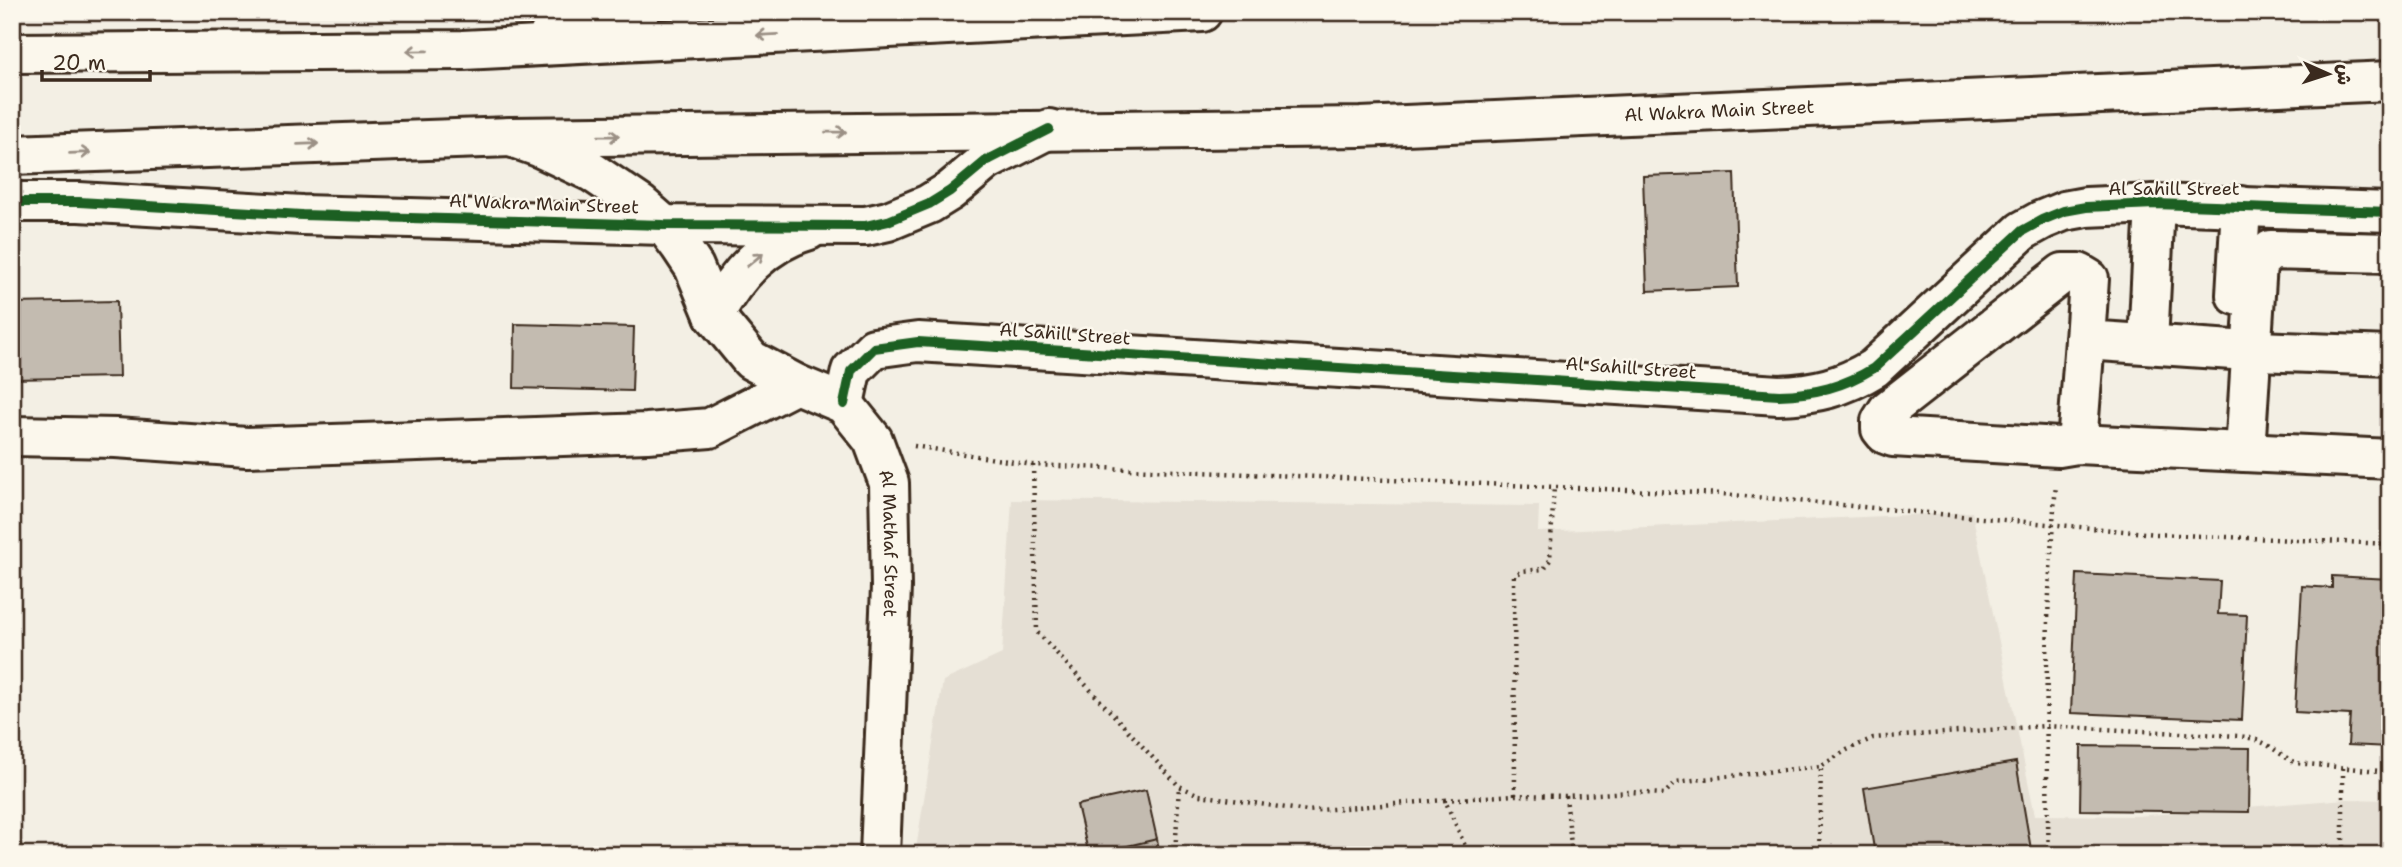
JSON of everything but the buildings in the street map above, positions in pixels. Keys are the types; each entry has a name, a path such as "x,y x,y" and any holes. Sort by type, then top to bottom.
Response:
{"main road":[{"path":"463,50 618,20 640,12"},
{"path":"12,53 463,50 1189,13"},
{"name":"Al Wakra Main Street","path":"12,155 511,137 1361,127 2390,81"},
{"name":"Al Wakra Main Street","path":"12,202 79,202 288,214 664,225 866,226 909,214 950,191 966,175 1005,149 1049,129"},
{"name":"Al Mathaf Street","path":"511,137 592,172 642,205 664,225 694,267 715,314 751,360 796,384 844,404 873,440 889,483 890,561 880,855"},
{"path":"2148,343 2155,204"},
{"name":"Al Sahill Street","path":"844,404 851,372 874,348 918,342 1804,395 1853,381 1874,368 2022,231 2064,211 2086,207 2155,204 2390,212"},
{"path":"2241,206 2245,452"},
{"path":"715,314 728,289 754,260 794,234 822,226"},
{"path":"2242,350 2257,263 2271,250 2390,253"},
{"path":"2068,445 2085,340 2089,279 2078,273 2063,273 1888,410 1881,421 1881,429 1893,437 2068,445 2245,452 2390,459"},
{"path":"2085,340 2390,356"},
{"path":"12,436 116,438 247,447 647,433 710,428 796,384"}],"path":[{"path":"873,440 1033,465 1722,494 2156,534 2390,544"},
{"path":"2049,855 2045,726 2052,525 2068,445"},
{"path":"1033,465 1037,632 1179,786 1199,795 1307,811 1515,795 1566,796 1630,792 1664,794 1676,782 1821,766 1873,738 2045,726 2252,738 2267,743 2284,758 2296,763 2390,772"},
{"path":"1515,795 1514,576 1522,571 1544,569 1550,560 1554,486"},
{"path":"1819,855 1821,766"},
{"path":"2343,768 2343,855"},
{"path":"1175,855 1179,786"},
{"path":"1566,796 1572,855"},
{"path":"1445,800 1469,855"}],"shaded area":[{"path":"1012,500 1539,506 1538,532 1972,512 2035,815 2137,816 2346,799 2390,800 2390,855 915,855 943,681 1002,654"}],"cycle path":[{"path":"12,202 79,202 302,215 664,225 866,226 888,221 929,204 950,191 986,161 1049,129"},
{"path":"844,404 851,371 874,348 918,342 1779,395 1805,393 1840,385 1874,368 2022,231 2064,211 2086,207 2155,204 2390,212"}]}
